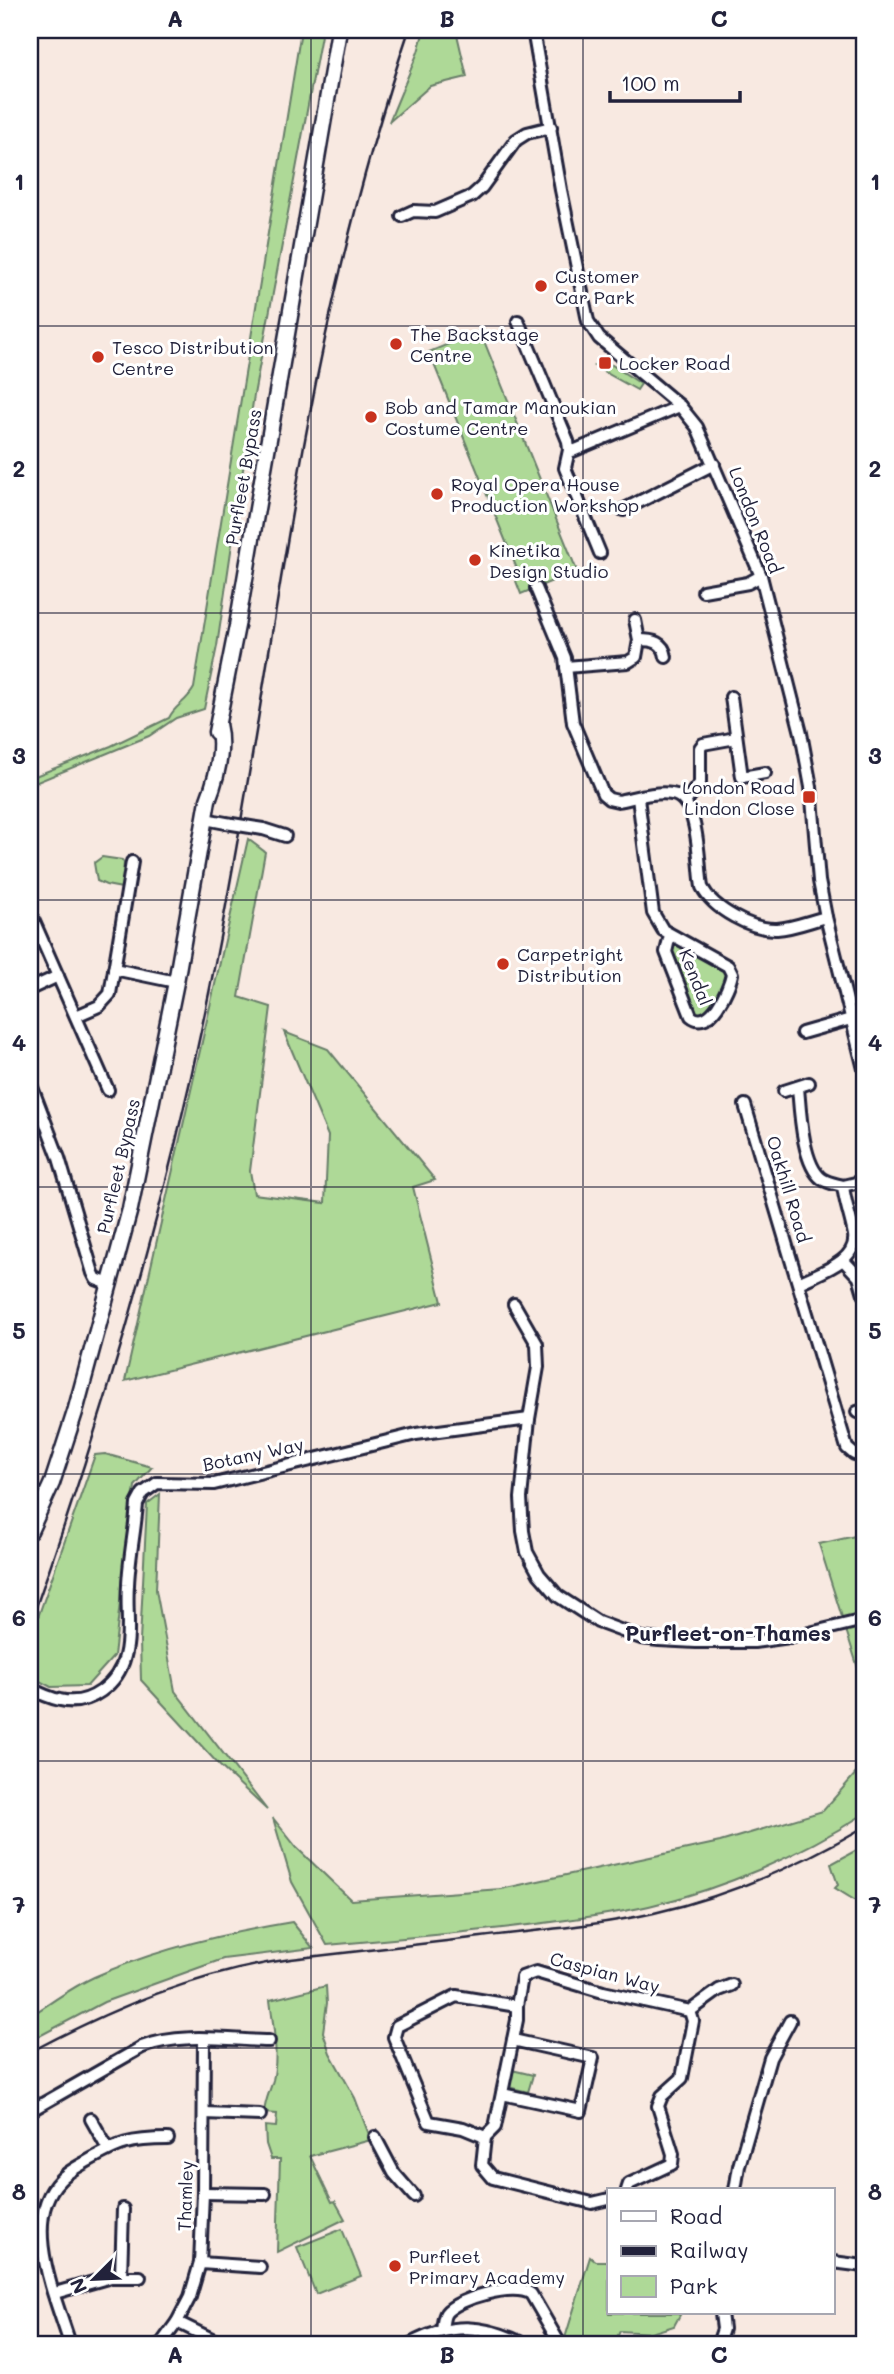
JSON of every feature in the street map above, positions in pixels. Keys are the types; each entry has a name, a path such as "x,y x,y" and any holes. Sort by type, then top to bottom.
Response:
{"main road":[{"name":"Purfleet Bypass","path":"30,1531 52,1483 75,1412 130,1209 176,982 205,820 208,800 206,784 339,30"}],"street":[{"name":"London Road","path":"533,30 588,321 598,338 680,406 697,427 761,576 808,766 818,868 826,917 864,1069"},
{"path":"402,216 416,211 435,212 472,196 481,188 516,140 532,131 551,127"},
{"path":"518,321 568,441 565,468 600,553"},
{"path":"569,450 573,451 680,406"},
{"path":"623,510 714,464"},
{"path":"703,591 748,583 761,576"},
{"path":"536,588 565,658 573,723 603,794 618,801 670,793 686,801 691,809 702,887 706,896 739,918 776,929 826,917"},
{"path":"566,667 628,662 636,657 639,640 635,620"},
{"path":"639,640 660,644 665,649 666,657"},
{"path":"731,698 742,777 765,774"},
{"path":"686,801 700,783 700,748 703,744 736,738"},
{"name":"Kendal","path":"638,798 653,913 660,927 728,966 732,974 716,1007 704,1020 691,1016 666,952 670,935"},
{"path":"205,820 263,829 285,836"},
{"path":"76,1016 99,1006 110,994 132,862"},
{"path":"34,914 108,1090"},
{"path":"114,969 176,982"},
{"path":"30,989 58,976"},
{"path":"802,1034 851,1019"},
{"path":"30,1082 59,1158 93,1273 96,1279 109,1284"},
{"path":"784,1091 804,1085 802,1132 811,1164 818,1176 843,1186 864,1181"},
{"name":"Oakhill Road","path":"745,1105 847,1448 854,1454 864,1455"},
{"path":"799,1283 844,1259 852,1251 855,1238 843,1186"},
{"path":"844,1259 859,1277 864,1294"},
{"path":"514,1304 537,1344 538,1367 529,1419 521,1498 523,1531 527,1552 539,1574 558,1596 598,1622 641,1638 754,1642 797,1636 864,1619"},
{"name":"Botany Way","path":"30,1688 59,1700 77,1700 97,1694 116,1678 126,1653 128,1583 137,1504 144,1493 157,1483 214,1484 416,1434 529,1419"},
{"name":"Caspian Way","path":"517,2006 522,1977 536,1972 603,1992 691,2011"},
{"path":"628,2188 629,2184 672,2164 673,2154 658,2106 662,2096 682,2078 693,2021 691,2011 719,1990 732,1985"},
{"path":"485,2137 463,2128 429,2122 394,2037 397,2026 456,1996 517,2006 513,2040 495,2127 485,2137 482,2165 493,2178 592,2203 607,2199"},
{"path":"735,2188 738,2166 769,2058 790,2021"},
{"name":"Thamley","path":"161,2344 190,2297 200,2263 204,2039"},
{"path":"30,2111 142,2046 157,2041 269,2040"},
{"path":"502,2094 581,2111 593,2058 513,2040"},
{"path":"204,2113 260,2115"},
{"path":"91,2119 108,2149"},
{"path":"375,2137 394,2173 414,2196"},
{"path":"70,2344 41,2247 41,2221 53,2188 70,2171 108,2149 136,2139 168,2139"},
{"path":"203,2193 265,2194"},
{"path":"121,2277 123,2208"},
{"path":"834,2262 864,2266"},
{"path":"200,2263 260,2267"},
{"path":"55,2294 111,2277 140,2277"},
{"path":"442,2330 445,2315 454,2307 498,2291 524,2289 531,2294 561,2344"},
{"path":"718,2344 723,2329 720,2314"},
{"path":"177,2322 222,2344"},
{"path":"410,2344 442,2330 456,2328 502,2333 524,2344"}],"green space":[{"path":"301,30 322,30 254,395 217,646 204,709 176,718 149,736 30,785 30,778 111,746 169,718 194,688"},
{"path":"424,30 456,30 467,77 430,86 389,122 418,52"},
{"path":"480,331 577,571 521,594 516,581 517,569 429,352"},
{"path":"601,362 612,365 641,384 637,390 594,366"},
{"path":"248,839 265,852 239,997 271,1007 250,1171 254,1194 325,1203 328,1136 284,1032 328,1049 435,1180 413,1187 442,1302 125,1381"},
{"path":"102,857 122,860 124,863 122,888 97,881 94,863"},
{"path":"675,942 727,973 727,978 708,1012 697,1015 669,947"},
{"path":"105,1454 152,1467 135,1486 114,1656 87,1686 51,1687 30,1676 30,1640 95,1455"},
{"path":"160,1494 156,1590 175,1691 267,1810 220,1766 141,1680 140,1641 147,1504"},
{"path":"864,1534 864,1687 819,1544"},
{"path":"864,1764 864,1814 788,1857 705,1890 604,1915 327,1945 292,1882 273,1818 297,1848 351,1900 501,1889 720,1842 823,1811"},
{"path":"864,1846 864,1906 835,1888 838,1885 831,1864"},
{"path":"292,1922 313,1948 223,1959 104,2002 30,2041 30,2016 94,1977 191,1943"},
{"path":"326,1986 327,2003 323,2032 330,2053 355,2098 371,2140 310,2156 332,2202 335,2201 345,2219 277,2252 280,2159 271,2159 266,2144 265,2126 276,2127 277,2114 264,2113 273,2080 275,2060 270,2000"},
{"path":"512,2070 533,2075 528,2092 508,2087"},
{"path":"342,2229 361,2276 316,2294 297,2247"},
{"path":"590,2257 595,2261 607,2261 607,2314 680,2314 674,2326 651,2333 620,2331 614,2344 569,2344 565,2338"}],"railway":[{"path":"30,1624 112,1377 158,1211 199,1043 229,892 295,495 327,328 364,178 409,30"},
{"path":"30,2052 156,1994 256,1965 589,1924 681,1906 762,1878 864,1827"}],"place":[{"name":"Customer Car Park","path":"541,286"},
{"name":"The Backstage Centre","path":"396,344"},
{"name":"Tesco Distribution Centre","path":"98,357"},
{"name":"Locker Road","path":"605,363"},
{"name":"Bob and Tamar Manoukian Costume Centre","path":"371,417"},
{"name":"Royal Opera House Production Workshop","path":"437,494"},
{"name":"Kinetika Design Studio","path":"475,560"},
{"name":"London Road Lindon Close","path":"809,797"},
{"name":"Carpetright Distribution","path":"503,964"},
{"name":"Purfleet Primary Academy","path":"395,2266"}],"district":[{"name":"Purfleet-on-Thames","path":"728,1632"}]}
